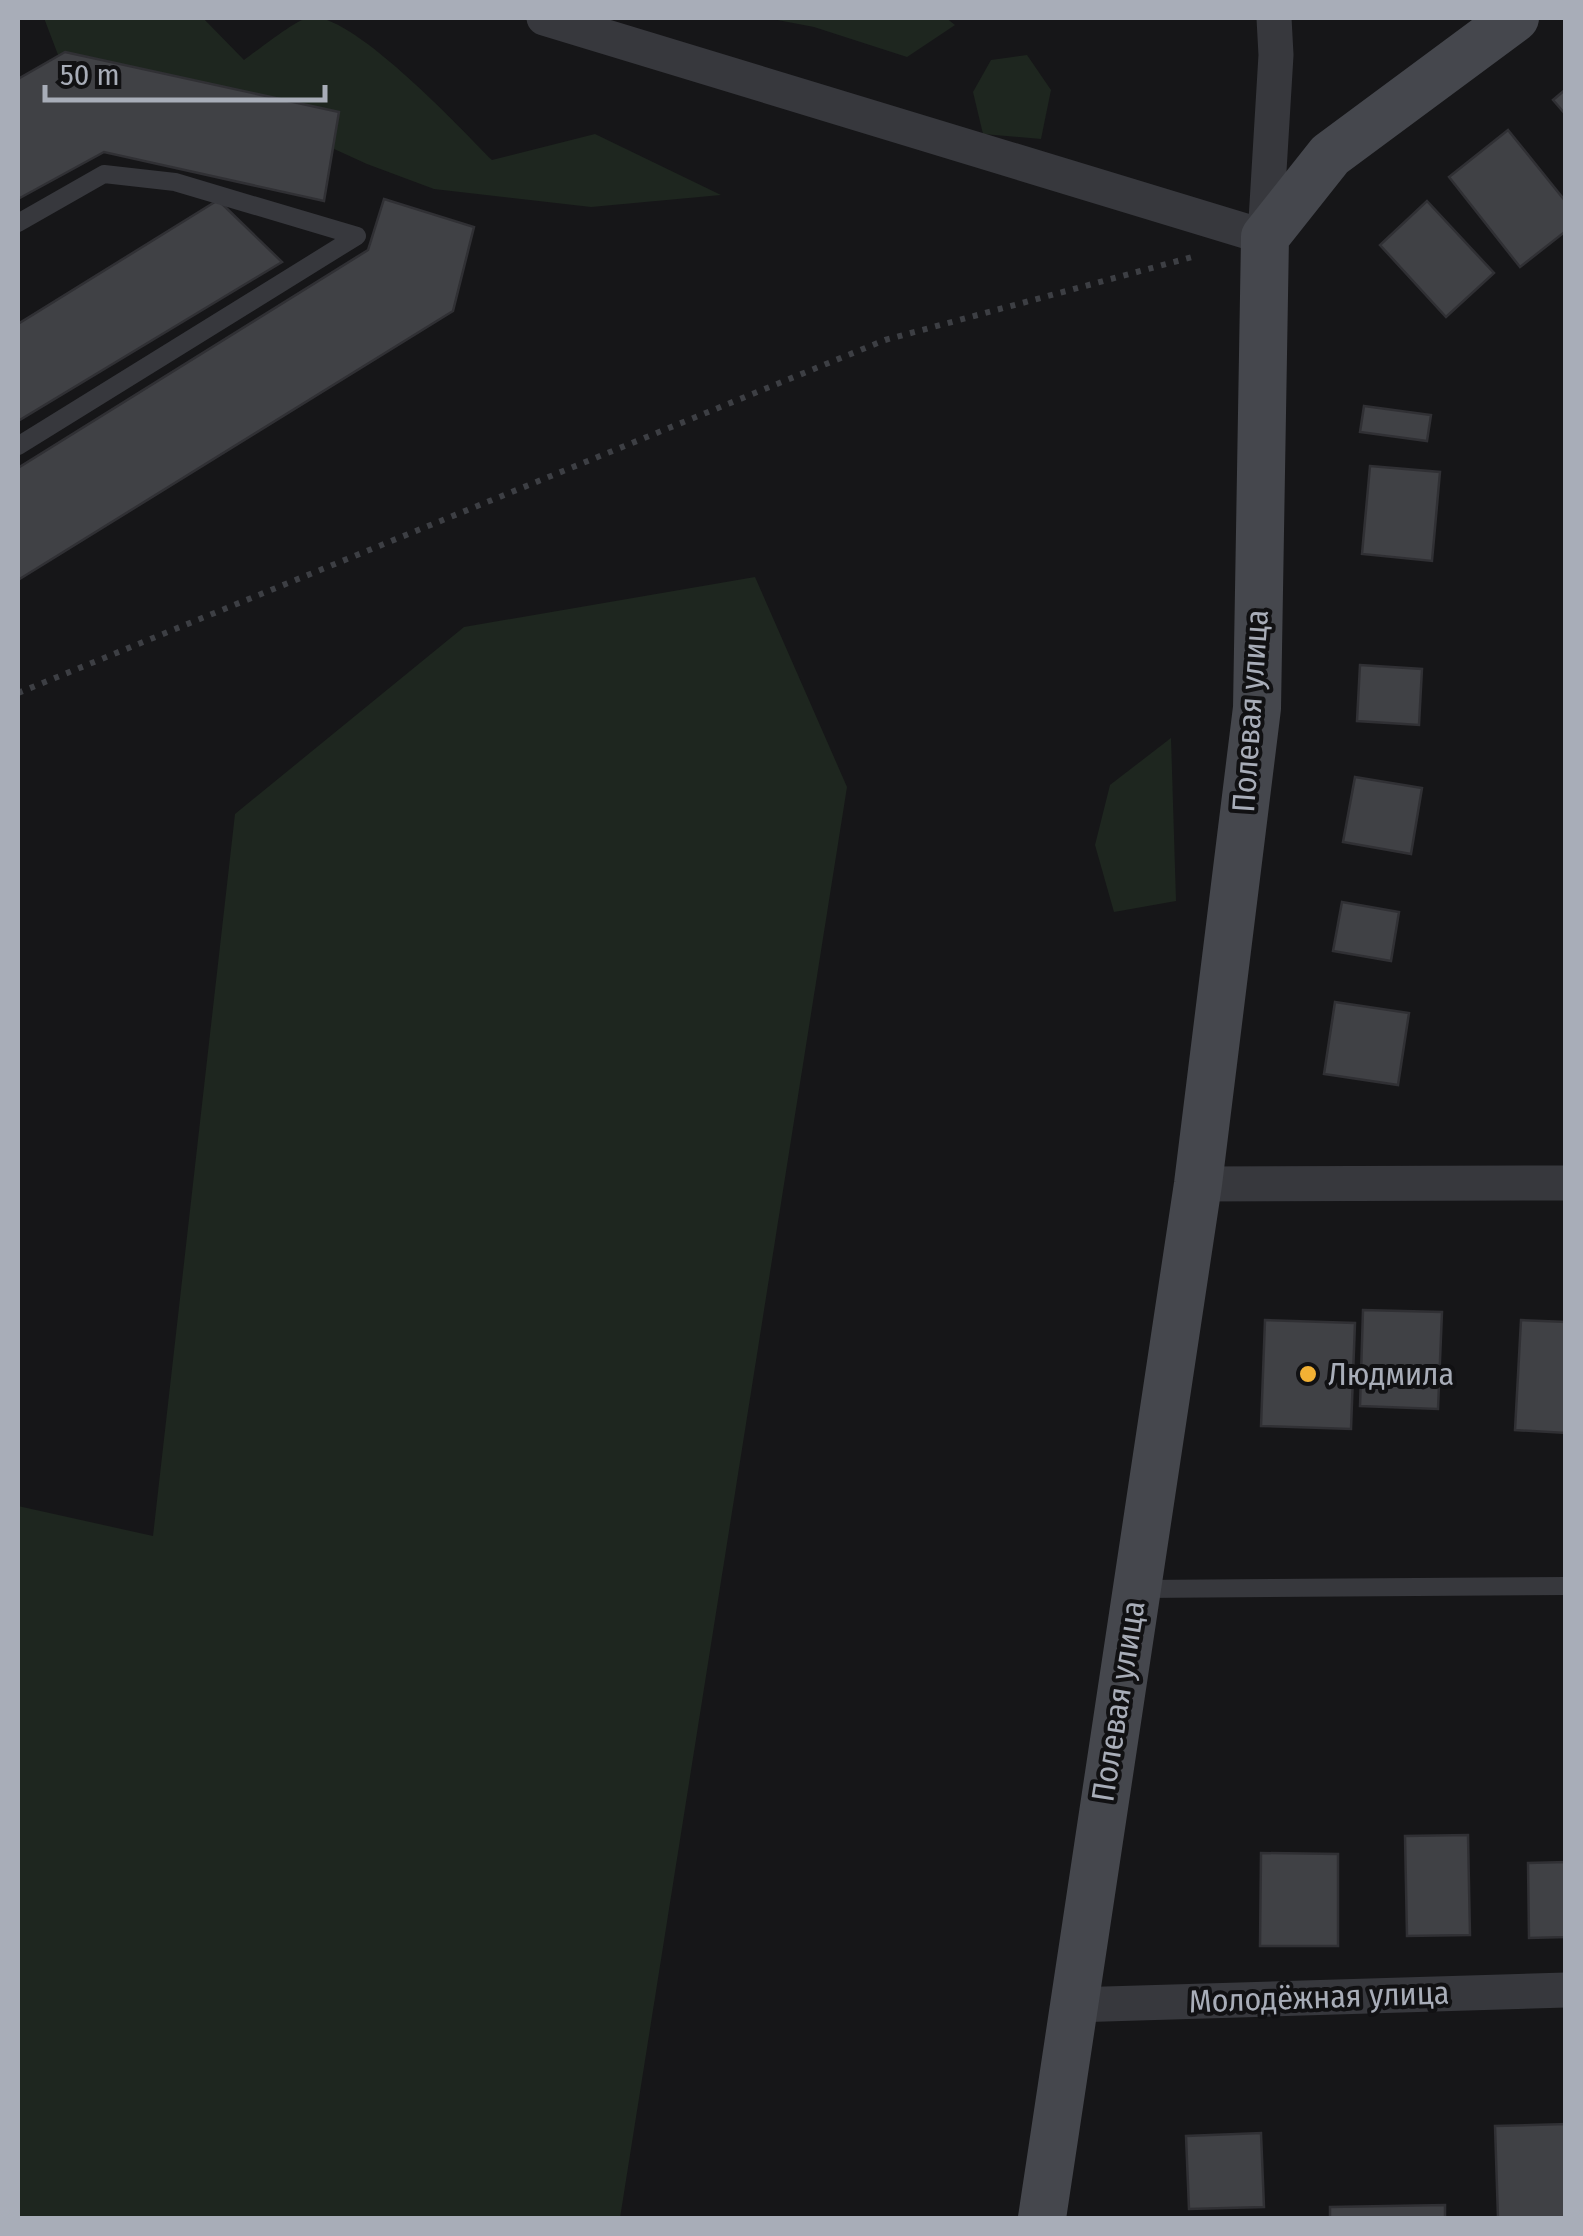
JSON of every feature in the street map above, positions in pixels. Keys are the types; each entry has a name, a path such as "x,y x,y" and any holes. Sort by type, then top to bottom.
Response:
{"street":[{"path":"544,18 1265,237"},
{"path":"1265,237 1276,55 1274,18"},
{"path":"1265,237 1330,155 1516,18"},
{"name":"Полевая улица","path":"1042,2218 1198,1184 1257,708 1265,237"},
{"path":"1198,1184 1566,1183"},
{"name":"Молодёжная улица","path":"1072,2004 1566,1990"}],"lane":[{"path":"18,222 104,174 175,182 357,236 18,446"},
{"path":"1136,1590 1566,1586"}],"path":[{"path":"18,694 885,340 1265,237"}],"shaded area":[{"path":"44,18 203,18 244,60 301,21 325,19 349,31 403,73 492,160 595,134 721,195 591,207 434,189 299,133 68,81"},
{"path":"767,18 946,18 955,25 907,57 814,27"},
{"path":"1027,55 1051,90 1041,139 983,134 973,92 991,60"},
{"path":"755,577 847,787 620,2218 18,2218 18,1506 153,1536 235,814 464,627"},
{"path":"1171,738 1176,901 1114,912 1095,845 1110,785"}],"building":[{"path":"65,52 339,112 324,201 104,152 18,199 18,79"},
{"path":"1566,89 1566,115 1553,100"},
{"path":"1508,130 1566,202 1566,231 1520,267 1449,177"},
{"path":"384,199 474,227 453,311 18,580 18,468 368,250"},
{"path":"218,200 282,262 18,421 18,324"},
{"path":"1427,201 1494,273 1446,317 1380,245"},
{"path":"1364,406 1431,415 1427,441 1360,432"},
{"path":"1370,466 1440,472 1432,561 1362,554"},
{"path":"1360,665 1422,669 1419,725 1357,721"},
{"path":"1355,777 1422,788 1411,854 1343,842"},
{"path":"1342,902 1399,912 1391,961 1333,951"},
{"path":"1335,1002 1409,1013 1398,1085 1324,1074"},
{"path":"1363,1310 1442,1312 1438,1409 1360,1406"},
{"name":"Людмила","path":"1265,1320 1355,1323 1351,1429 1261,1426"},
{"path":"1521,1320 1566,1322 1566,1433 1515,1430"},
{"path":"1468,1835 1470,1935 1407,1936 1405,1836"},
{"path":"1261,1853 1338,1854 1338,1946 1260,1946"},
{"path":"1566,1862 1566,1937 1529,1938 1528,1863"},
{"path":"1566,2124 1566,2218 1498,2218 1495,2126"},
{"path":"1261,2133 1264,2207 1189,2209 1186,2136"},
{"path":"1445,2205 1445,2218 1330,2218 1330,2207"}],"place":[{"name":"Людмила","path":"1308,1374"}]}
